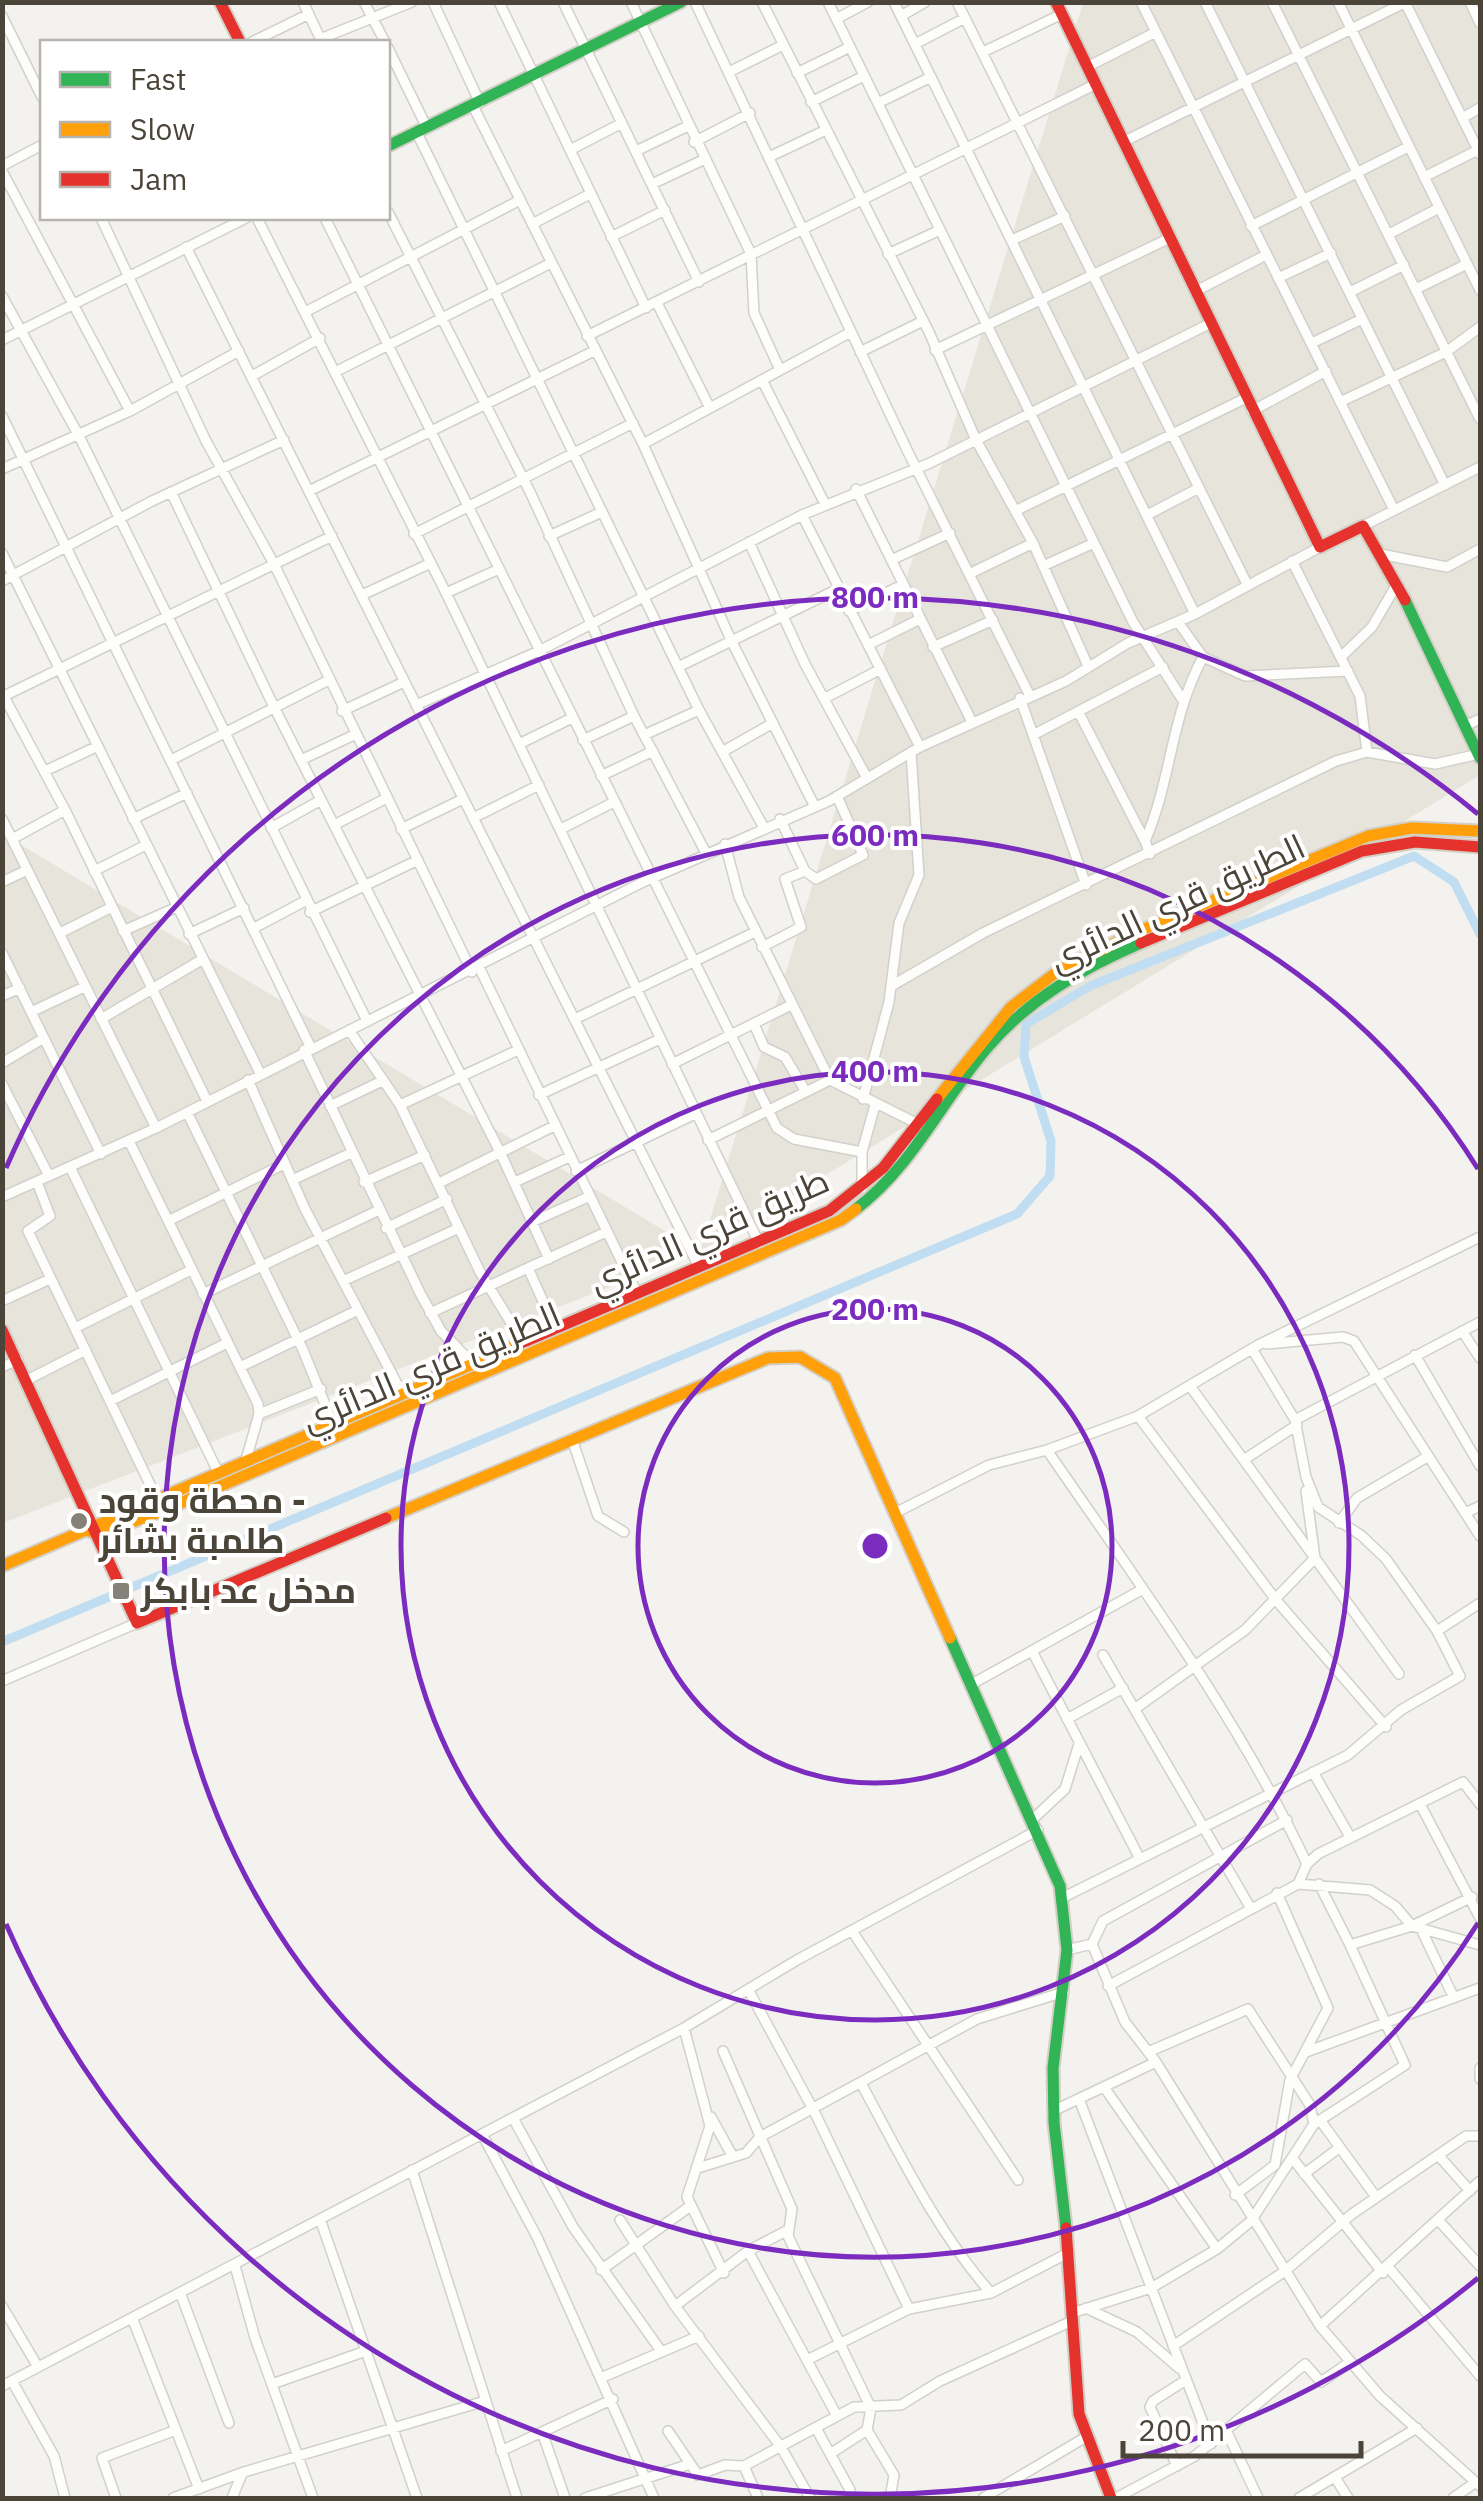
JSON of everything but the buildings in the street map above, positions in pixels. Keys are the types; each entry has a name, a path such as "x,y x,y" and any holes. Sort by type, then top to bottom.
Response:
{"main road":[{"path":"220,2 239,40"},
{"path":"390,145 681,2"},
{"path":"1059,8 1320,546 1363,526 1397,584 1480,756"},
{"name":"طريق قري الدائري","path":"4,1563 94,1530 157,1498 830,1211 862,1188 920,1124 987,1031 1028,992 1066,967 1368,836 1417,827 1480,832"},
{"name":"الطريق قري الدائري","path":"94,1530 841,1220 903,1167 1006,1026 1046,994 1095,966 1365,850 1424,840 1480,846"},
{"path":"2,1330 137,1623 768,1358 800,1357 835,1378 1035,1825 1062,1898 1067,1950 1053,2059 1053,2111 1079,2414 1113,2498"}],"street":[{"path":"303,2 321,40"},
{"path":"364,2 384,40"},
{"path":"324,40 412,2"},
{"path":"433,2 520,200 644,444 697,566 815,807"},
{"path":"499,2 646,308"},
{"path":"563,2 698,282"},
{"path":"631,2 694,142 752,254 754,313 780,370"},
{"path":"696,2 860,352 993,620 1024,696 1033,735 1086,885"},
{"path":"762,2 923,321 976,440 1032,543 1088,666"},
{"path":"828,2 1094,543 1182,699"},
{"path":"836,20 868,2"},
{"path":"894,2 1195,614"},
{"path":"901,16 926,2"},
{"path":"957,2 1248,586"},
{"path":"1158,2 1143,6 1394,510"},
{"path":"1272,2 1480,419"},
{"path":"1338,2 1480,290"},
{"path":"1470,2 1480,22"},
{"path":"1125,141 1406,3 1479,152 1424,177"},
{"path":"1210,4 1445,485"},
{"path":"983,52 1059,8"},
{"path":"256,40 309,14"},
{"path":"3,17 40,93"},
{"path":"915,44 965,18"},
{"path":"1087,67 1156,32"},
{"path":"730,72 783,45"},
{"path":"796,72 850,47"},
{"path":"390,54 464,232 571,454 646,597 699,710 763,826"},
{"path":"811,102 864,76"},
{"path":"878,103 931,76"},
{"path":"587,336 1018,119 1096,84"},
{"path":"1462,118 1480,108"},
{"path":"694,142 750,114"},
{"path":"570,150 622,123"},
{"path":"636,151 688,126"},
{"path":"771,156 826,130"},
{"path":"40,146 2,168 130,412"},
{"path":"1252,226 1408,147"},
{"path":"652,184 703,160"},
{"path":"532,224 590,194"},
{"path":"2,202 15,195"},
{"path":"307,310 520,200"},
{"path":"1389,234 1439,208"},
{"path":"611,237 665,210"},
{"path":"390,216 522,478 634,716 706,853"},
{"path":"1012,240 1065,216"},
{"path":"102,220 274,564 385,798 518,1050 637,1295"},
{"path":"2,340 242,220"},
{"path":"258,220 307,310 446,593 759,1243"},
{"path":"326,220 777,1128 794,1140 862,1152"},
{"path":"888,254 940,230"},
{"path":"935,350 1170,238"},
{"path":"186,247 463,800 536,936 699,1268"},
{"path":"1278,278 1331,253"},
{"path":"1196,291 1266,255"},
{"path":"336,372 551,264"},
{"path":"1416,288 1467,264"},
{"path":"1350,292 1404,265"},
{"path":"2,296 79,436 310,912 368,1022"},
{"path":"657,303 710,408"},
{"path":"1312,343 1362,320"},
{"path":"860,352 923,321"},
{"path":"416,705 539,651 646,597 697,566 856,489 917,468 1212,323"},
{"path":"1340,402 1446,352 1480,327"},
{"path":"644,444 851,332"},
{"path":"252,376 320,338"},
{"path":"309,491 594,350"},
{"path":"2,469 130,412 238,351"},
{"path":"1252,411 1326,371"},
{"path":"762,380 825,504"},
{"path":"1014,511 1246,398"},
{"path":"2,416 254,928 377,1211 444,1336 474,1364"},
{"path":"414,534 633,423"},
{"path":"2,581 171,492 284,440"},
{"path":"1363,526 1480,467"},
{"path":"856,489 972,722"},
{"path":"1146,515 1197,490"},
{"path":"171,492 274,707 515,1182 549,1259"},
{"path":"549,536 602,512"},
{"path":"802,515 881,669 915,750 919,869 900,922 892,985 863,1100"},
{"path":"891,560 950,533"},
{"path":"207,1101 66,810 3,696 332,536"},
{"path":"748,542 867,778"},
{"path":"970,573 1032,543"},
{"path":"1043,566 1094,543"},
{"path":"2,1197 156,1128 652,878 763,826 815,807 915,750 1024,696 1066,681 1143,635 1195,614 1320,546"},
{"path":"2,552 260,1073"},
{"path":"1380,554 1447,567 1480,552"},
{"path":"1292,561 1364,710 1367,752"},
{"path":"362,595 430,564"},
{"path":"446,593 499,570"},
{"path":"1341,657 1372,627 1397,584"},
{"path":"849,611 902,585"},
{"path":"680,666 838,589"},
{"path":"868,644 920,619"},
{"path":"933,647 993,620"},
{"path":"1178,622 1203,657 1255,677 1348,671"},
{"path":"1145,841 1162,800 1182,699 1203,657"},
{"path":"1033,735 1163,668"},
{"path":"824,698 881,669"},
{"path":"171,760 327,680"},
{"path":"342,710 404,682"},
{"path":"644,735 699,710"},
{"path":"1079,713 1150,854"},
{"path":"583,740 634,716"},
{"path":"519,744 572,718"},
{"path":"1466,726 1480,720"},
{"path":"722,752 773,724"},
{"path":"302,759 354,735"},
{"path":"45,771 98,746"},
{"path":"601,776 652,752"},
{"path":"892,985 972,938 1150,854 1295,778 1367,752 1435,764 1480,756"},
{"path":"473,818 539,786"},
{"path":"133,820 187,793"},
{"path":"780,819 804,871 816,879 863,855 837,796"},
{"path":"334,825 385,798"},
{"path":"270,828 321,800"},
{"path":"401,829 463,800"},
{"path":"561,830 614,802"},
{"path":"12,839 66,810"},
{"path":"2,818 156,1128"},
{"path":"726,844 740,897 755,932 830,1080 863,1100 920,1124"},
{"path":"94,870 146,845"},
{"path":"310,912 418,860"},
{"path":"2,882 27,870"},
{"path":"762,946 801,927 786,879 804,871"},
{"path":"254,928 305,901"},
{"path":"60,934 112,907"},
{"path":"123,931 177,907"},
{"path":"190,934 244,908"},
{"path":"577,1018 755,932"},
{"path":"2,953 102,1154"},
{"path":"101,1019 202,959"},
{"path":"31,1012 84,987"},
{"path":"2,996 20,988"},
{"path":"672,1064 792,1006"},
{"path":"754,1024 768,1051 785,1057 806,1092"},
{"path":"349,1030 400,1105 488,1286 524,1344"},
{"path":"2,1063 44,1038"},
{"path":"539,1095 660,1039"},
{"path":"400,1105 518,1050"},
{"path":"248,1080 320,1238 403,1394"},
{"path":"708,1140 830,1080"},
{"path":"330,1106 382,1081"},
{"path":"2,1084 49,1176"},
{"path":"862,1188 862,1152 875,1104"},
{"path":"187,1112 298,1339 332,1424"},
{"path":"576,1171 695,1114"},
{"path":"439,1183 554,1126"},
{"path":"128,1141 260,1414 246,1460"},
{"path":"292,1180 351,1153"},
{"path":"364,1182 425,1155"},
{"path":"515,1182 569,1156"},
{"path":"168,1221 284,1164"},
{"path":"70,1167 218,1472"},
{"path":"37,1182 50,1216 28,1231 157,1498"},
{"path":"532,1222 588,1197"},
{"path":"386,1228 447,1199"},
{"path":"203,1294 377,1211"},
{"path":"342,1281 460,1228"},
{"path":"430,1313 606,1232"},
{"path":"898,1512 988,1466 1047,1450 1138,1416 1256,1347 1480,1236"},
{"path":"528,1268 556,1330"},
{"path":"75,1328 191,1270"},
{"path":"2,1301 50,1279"},
{"path":"240,1367 358,1310"},
{"path":"1245,1458 1373,1376 1479,1324"},
{"path":"1462,1331 1480,1358"},
{"path":"1256,1347 1343,1337 1365,1354 1373,1376 1480,1536"},
{"path":"110,1401 227,1344"},
{"path":"1136,1708 1196,1669 1276,1600 1315,1558 1296,1422 1256,1347"},
{"path":"27,1380 86,1350"},
{"path":"1415,1355 1480,1466"},
{"path":"2,1367 18,1360"},
{"path":"1190,1386 1398,1674"},
{"path":"260,1414 320,1389"},
{"path":"1138,1416 1276,1600 1386,1727"},
{"path":"572,1440 598,1516 624,1532"},
{"path":"1047,1450 1196,1669 1270,1790 1307,1864"},
{"path":"1340,1523 1357,1498 1426,1457"},
{"path":"1062,1898 1356,1750 1401,1710 1460,1676 1437,1631 1386,1559 1362,1536 1318,1507 1306,1478"},
{"path":"1465,1513 1480,1506"},
{"path":"972,1684 1143,1589"},
{"path":"1437,1631 1480,1603"},
{"path":"2,1681 137,1623"},
{"path":"1032,1651 1139,1857"},
{"path":"1103,1655 1250,1907"},
{"path":"1067,1719 1123,1688"},
{"path":"64,2498 54,2456 7,2384 684,2028 1035,1825 1065,1789 1080,1743"},
{"path":"1313,1772 1349,1835"},
{"path":"1298,1884 1307,1864 1349,1835 1465,1782 1480,1804"},
{"path":"1420,1804 1480,1918"},
{"path":"1286,1820 1103,1921 1092,1944 1125,2022 1156,2062 1251,2221 1320,2326 1350,2362 1478,2484 1453,2498"},
{"path":"1108,1986 1277,1893 1298,1884 1319,1884 1383,1896 1416,1927 1454,1998"},
{"path":"668,2431 687,2464 703,2475 722,2466 744,2466 854,2407 914,2400 940,2381 1086,2308 1150,2288 1217,2248 1251,2221 1317,2122 1405,2065 1319,1884"},
{"path":"1235,2195 1275,2165 1290,2080 1328,2006 1277,1893"},
{"path":"1350,1945 1416,1927 1472,1897"},
{"path":"1416,1927 1480,1945"},
{"path":"852,1931 925,2046 1018,2180"},
{"path":"1067,1950 1092,1944"},
{"path":"1306,2052 1480,1988"},
{"path":"749,1991 814,2111 909,2309"},
{"path":"698,2168 746,2153 760,2137 862,2085 977,2018 1064,1992"},
{"path":"1148,2052 1248,2009 1317,2122 1376,2197"},
{"path":"684,2028 710,2115 733,2157"},
{"path":"723,2050 792,2208 786,2231 836,2344 871,2408 868,2430 894,2474 890,2498"},
{"path":"1053,2111 1156,2062"},
{"path":"1480,2068 1480,2080"},
{"path":"862,2085 920,2187 991,2293"},
{"path":"1104,2087 1217,2248"},
{"path":"1079,2099 1211,2444"},
{"path":"710,2115 698,2168 688,2189 689,2206 724,2273"},
{"path":"514,2118 601,2270 660,2351"},
{"path":"482,2134 603,2377 654,2498"},
{"path":"1173,2346 1284,2271 1376,2197 1466,2136 1480,2136"},
{"path":"1304,2174 1339,2148"},
{"path":"1439,2156 1470,2191"},
{"path":"1293,2160 1343,2226 1480,2376"},
{"path":"412,2170 516,2498"},
{"path":"1320,2326 1386,2271 1480,2181"},
{"path":"601,2270 689,2206"},
{"path":"320,2219 417,2498"},
{"path":"620,2220 633,2246 675,2306 781,2447 810,2498"},
{"path":"1440,2222 1480,2266"},
{"path":"675,2306 748,2252 786,2231"},
{"path":"748,2252 837,2416"},
{"path":"809,2359 909,2309 991,2293 1068,2253"},
{"path":"235,2266 313,2498"},
{"path":"181,2295 229,2423"},
{"path":"2,2306 38,2367"},
{"path":"1086,2308 1137,2332 1185,2376"},
{"path":"134,2320 199,2489"},
{"path":"603,2377 699,2336"},
{"path":"272,2384 366,2351"},
{"path":"1113,2498 1178,2466 1211,2444 1305,2364 1322,2382 1350,2362"},
{"path":"1178,2466 1150,2407 1185,2376"},
{"path":"501,2451 612,2399"},
{"path":"174,2498 244,2472 299,2459 485,2400"},
{"path":"1301,2498 1417,2428"},
{"path":"116,2498 102,2458 176,2430"},
{"path":"817,2430 850,2490"},
{"path":"830,2454 868,2430"},
{"path":"542,2432 565,2498"},
{"path":"1226,2432 1258,2498"},
{"path":"984,2498 1086,2437"},
{"path":"584,2498 687,2464"},
{"path":"744,2466 758,2498"},
{"path":"232,2498 244,2472"},
{"path":"1336,2479 1348,2498"}],"shaded area":[{"path":"1083,3 1480,3 1480,775 700,1252"},
{"path":"3,834 700,1252 3,1523"}],"waterway":[{"path":"2,1642 1017,1214 1050,1176 1051,1141 1024,1057 1026,1024 1090,986 1414,856 1454,882 1480,934"}],"traffic: fast":[{"path":"390,145 681,2"},
{"path":"1405,600 1480,758"},
{"path":"856,1209 894,1173 971,1067 1021,1014 1058,986 1141,943"},
{"path":"950,1638 1060,1886 1067,1950 1053,2068 1054,2123 1066,2228"}],"traffic: slow":[{"path":"937,1099 1011,1007 1058,971 1142,930 1368,836 1412,828 1480,831"},
{"path":"89,1531 99,1534 162,1511 841,1220 856,1209"},
{"path":"2,1566 517,1345"},
{"path":"386,1518 768,1358 800,1357 835,1378 950,1638"}],"traffic: jam":[{"path":"220,2 239,40"},
{"path":"1056,2 1320,547 1363,526 1405,600"},
{"path":"1141,943 1362,851 1415,842 1480,847"},
{"path":"517,1345 829,1211 883,1168 937,1099"},
{"path":"2,1330 137,1623 386,1518"},
{"path":"1066,2228 1079,2414 1111,2498"}],"place":[{"name":"محطة وقود - طلمبة بشائر","path":"79,1521"},
{"name":"مدخل عد بابكر","path":"121,1591"}]}
